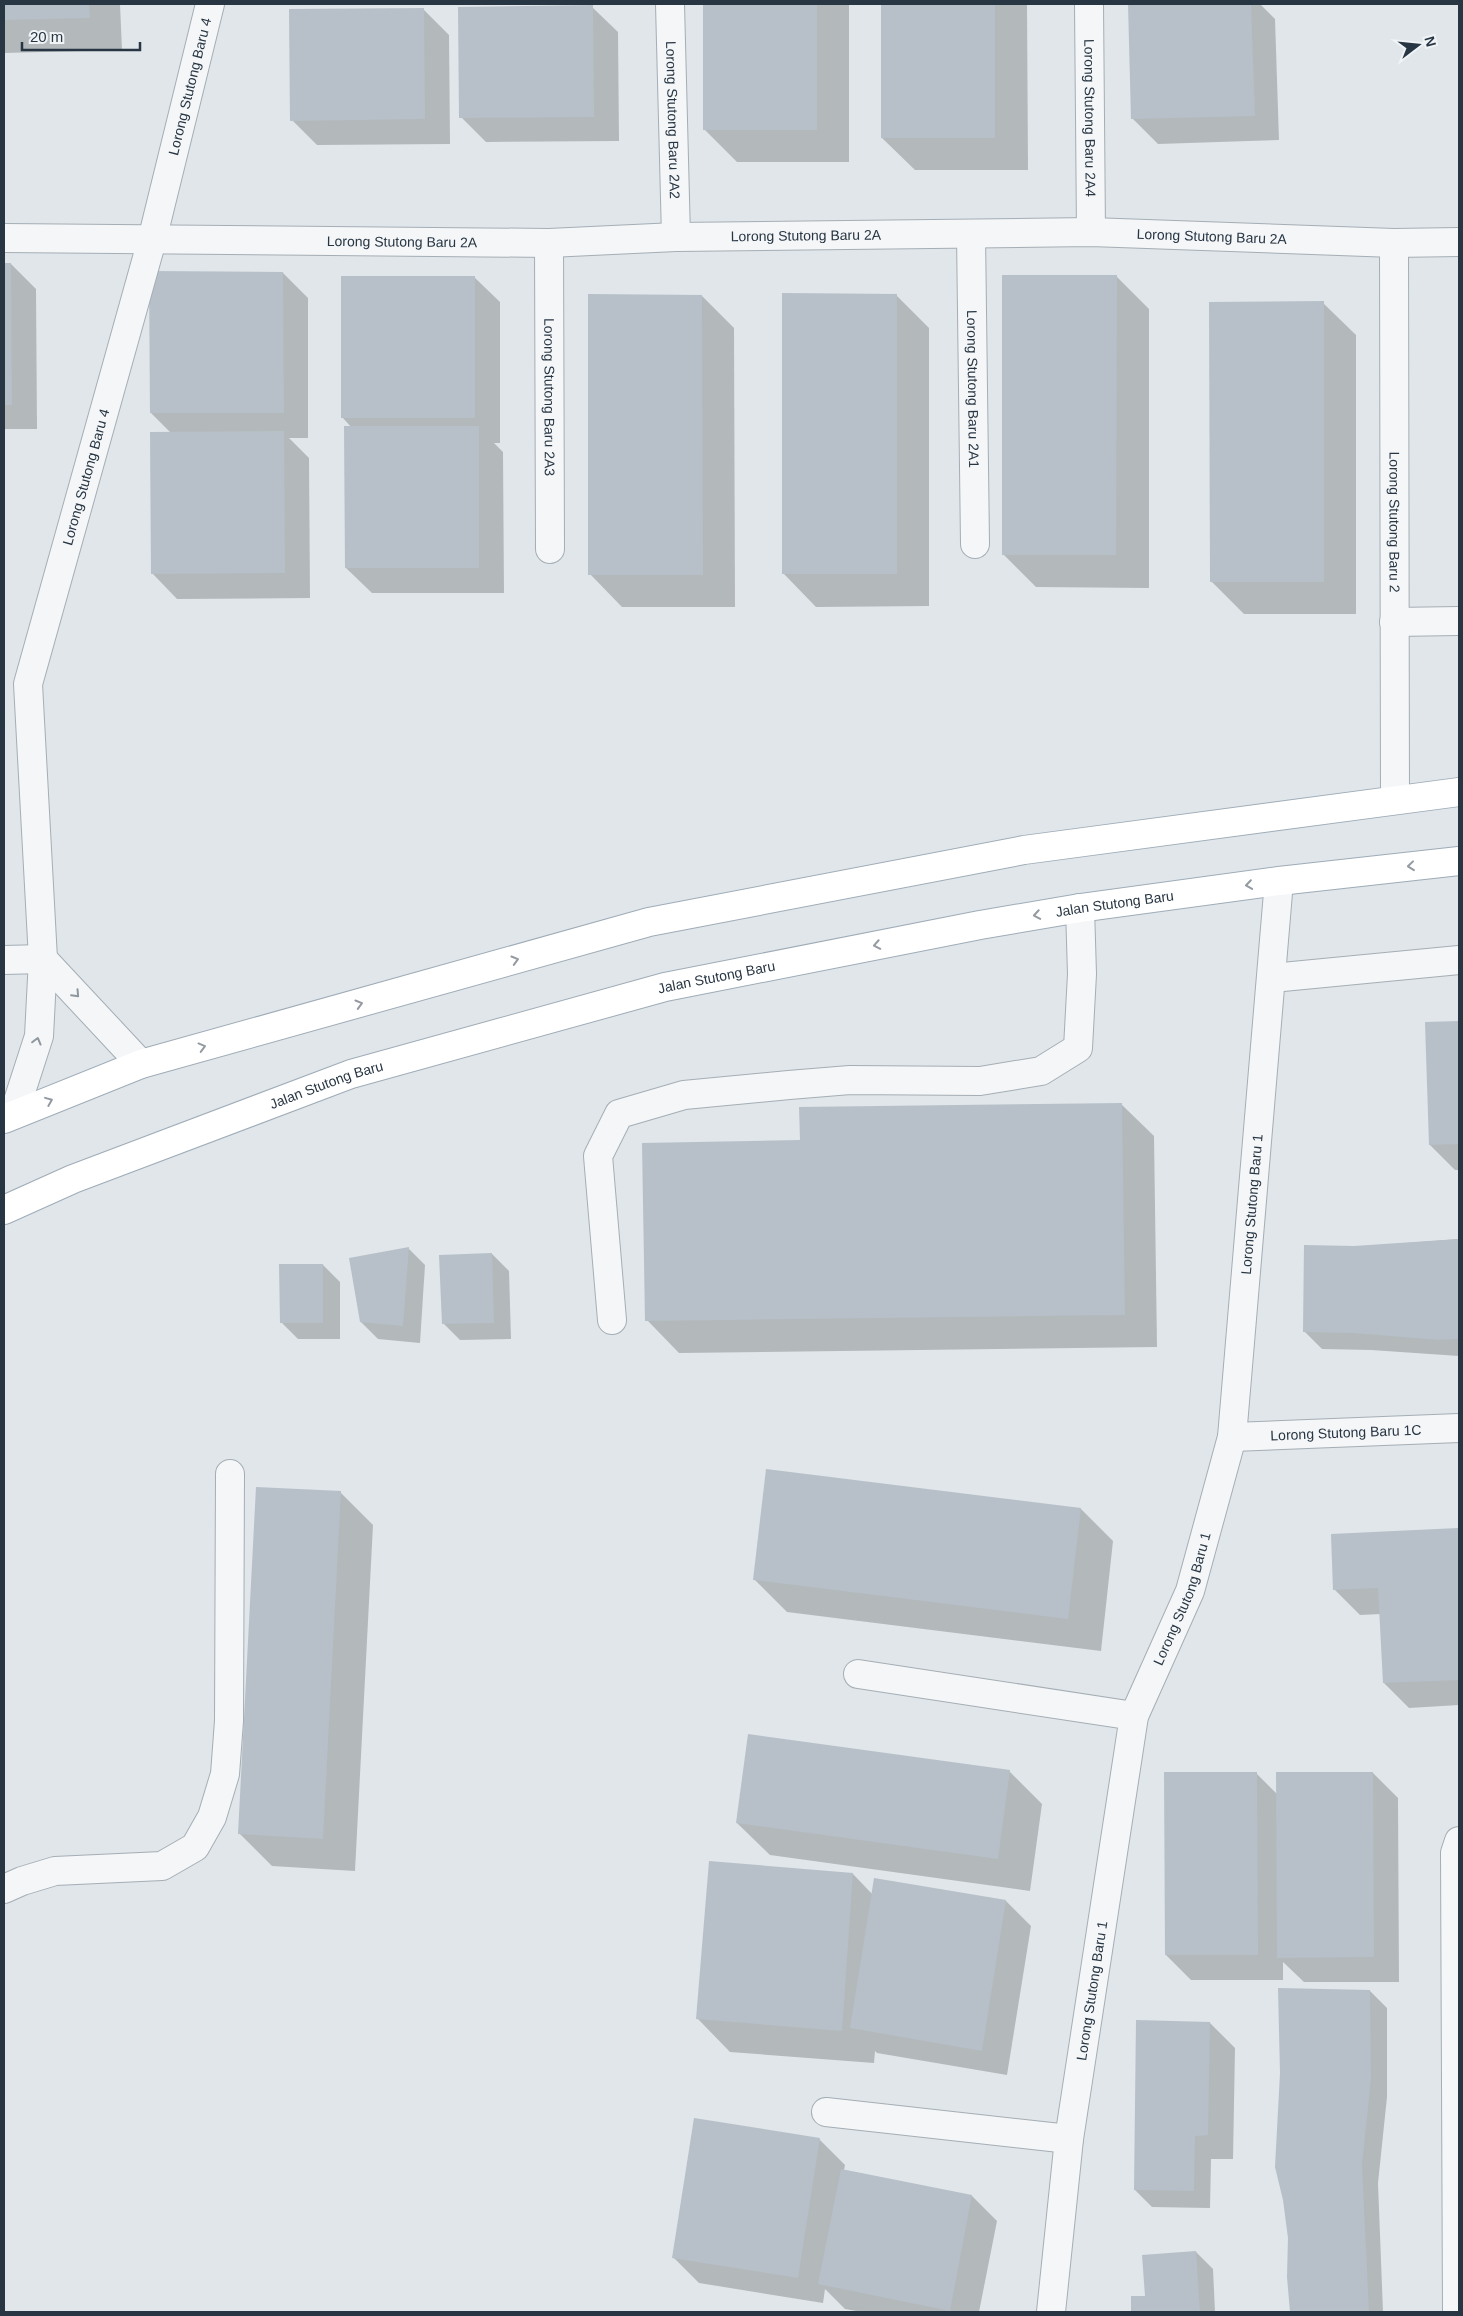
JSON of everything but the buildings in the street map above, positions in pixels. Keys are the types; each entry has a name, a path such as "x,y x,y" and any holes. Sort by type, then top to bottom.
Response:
{"main road":[{"path":"4,1117 141,1064 650,922 1024,850 1459,792"},
{"name":"Jalan Stutong Baru","path":"4,1210 73,1180 351,1074 665,987 980,925 1080,908 1280,881 1459,861"}],"street":[{"name":"Lorong Stutong Baru 4","path":"4,1117 17,1104 39,1036 42,959 28,684 152,240 210,4"},
{"name":"Lorong Stutong Baru 2A2","path":"670,4 676,237"},
{"name":"Lorong Stutong Baru 2A4","path":"1089,4 1091,232"},
{"name":"Lorong Stutong Baru 2A","path":"4,238 549,243 676,237 1091,232 1394,243 1459,242"},
{"name":"Lorong Stutong Baru 2A1","path":"971,234 975,544"},
{"name":"Lorong Stutong Baru 2A3","path":"549,243 550,549"},
{"name":"Lorong Stutong Baru 2","path":"1394,243 1395,800"},
{"path":"1394,622 1459,621"},
{"name":"Lorong Stutong Baru 1","path":"1051,2312 1069,2138 1134,1716 1190,1591 1232,1437 1280,881"},
{"path":"612,1320 598,1156 619,1114 684,1096 703,1094 850,1080 980,1081 1041,1071 1078,1048 1082,974 1080,908"},
{"path":"4,960 42,959 141,1064"},
{"path":"1272,978 1459,960"},
{"name":"Lorong Stutong Baru 1C","path":"1232,1437 1459,1428"},
{"path":"4,1889 22,1881 55,1871 162,1866 195,1847 212,1818 225,1774 229,1721 230,1474"},
{"path":"858,1674 1134,1716"},
{"path":"1457,2312 1455,1853 1459,1841"},
{"path":"826,2112 1069,2138"}]}
